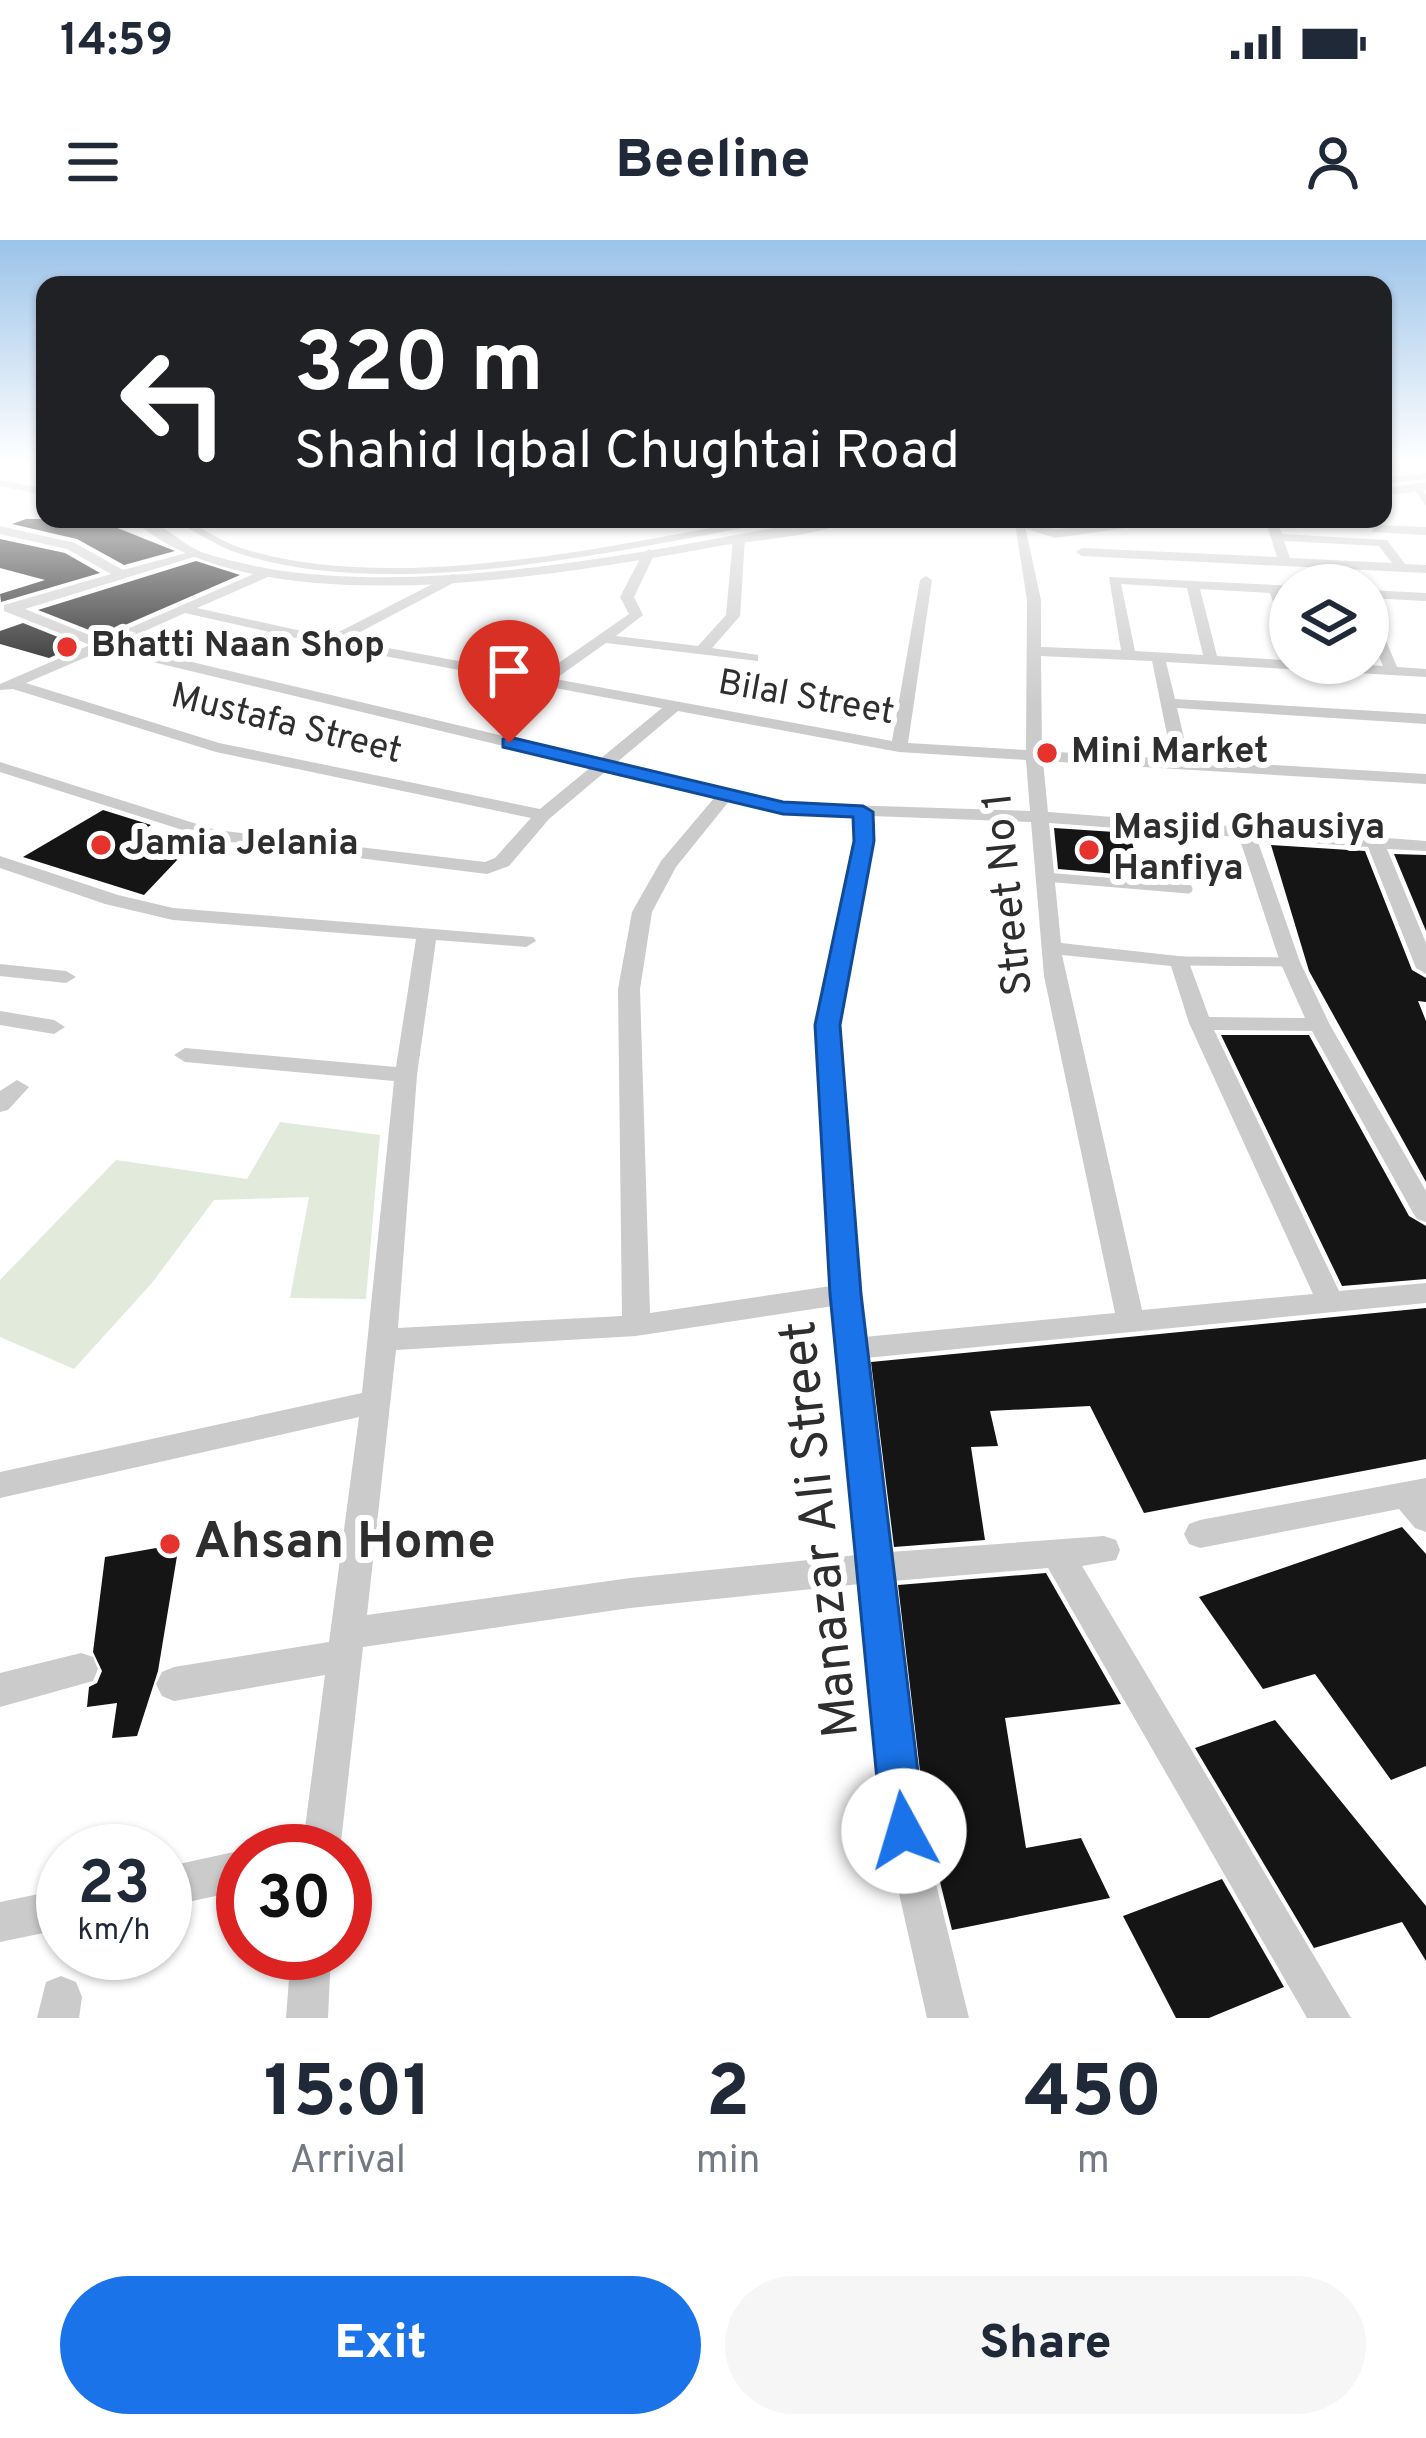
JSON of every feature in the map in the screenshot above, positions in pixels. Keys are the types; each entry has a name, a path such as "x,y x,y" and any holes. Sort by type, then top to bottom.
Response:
{"street":[{"path":"52,542 70,546 122,575"},
{"path":"170,542 193,553 266,572 452,578 532,572 715,542"},
{"path":"702,651 733,616 739,542"},
{"name":"Street No 1","path":"1021,542 1030,562 1034,757 1052,948 1130,1320"},
{"path":"1278,542 1285,561"},
{"path":"1365,542 1383,543 1414,569 1426,592 1389,593"},
{"path":"1082,552 1414,569"},
{"path":"6,607 193,553"},
{"path":"544,680 636,615 627,597 650,553"},
{"path":"6,687 266,572"},
{"path":"331,642 452,578"},
{"path":"899,747 926,580"},
{"path":"1129,655 1114,580 1269,589"},
{"path":"1193,585 1210,660"},
{"path":"6,607 102,645 783,808 1040,817 1426,846"},
{"name":"Bilal Street","path":"185,609 331,642 899,747 1426,779"},
{"path":"603,638 752,658"},
{"path":"1035,651 1269,663"},
{"path":"1158,657 1182,767"},
{"path":"1389,663 1392,670"},
{"path":"1389,670 1426,672"},
{"name":"Mustafa Street","path":"6,687 216,747 543,815"},
{"path":"1168,704 1426,719"},
{"path":"0,767 214,835 495,867 543,815 674,706"},
{"path":"636,1326 629,988 638,931 642,912 668,865 726,794"},
{"name":"Manazar Ali Street","path":"863,812 864,841 827,1025 845,1294 904,1831 948,2018"},
{"path":"1246,832 1290,962 1319,1025 1426,1213"},
{"path":"1376,842 1426,968"},
{"path":"0,862 112,900 173,914 526,941"},
{"path":"324,1824 383,1340 406,1075 428,935"},
{"path":"1052,948 1180,961 1200,1023 1330,1301"},
{"path":"4,975 66,977"},
{"path":"0,1018 54,1027"},
{"path":"1200,1023 1319,1025"},
{"path":"185,1055 406,1075"},
{"path":"852,1349 1426,1293"},
{"path":"383,1340 636,1326 845,1294"},
{"path":"0,1485 375,1402"},
{"path":"1200,1534 1419,1501"},
{"path":"174,1684 294,1667 346,1644 477,1611 876,1565 1104,1550"},
{"path":"1057,1553 1330,2018"},
{"path":"0,1690 81,1669"},
{"path":"0,1922 36,1915"},
{"path":"307,2018 309,1980"}],"lane":[{"path":"212,542 251,557 406,568 522,561 637,542"},
{"path":"1045,877 1189,889"},
{"path":"1180,961 1290,962"}],"green space":[{"path":"280,1122 380,1135 366,1299 290,1298 309,1197 214,1200 152,1283 74,1369 0,1337 0,1280 116,1160 247,1179"}],"building":[{"path":"0,542 14,542 65,553 100,573 1,602 0,594 45,580 0,568"},
{"path":"82,542 152,542 175,551 124,565"},
{"path":"196,561 240,575 102,635 38,610"},
{"path":"23,623 78,645 49,658 0,644 0,631"},
{"name":"Jamia Jelania","path":"103,810 151,825 137,834 180,857 144,895 23,857"},
{"name":"Masjid Ghausiya Hanfiya","path":"1054,828 1130,833 1140,876 1058,869"},
{"path":"1271,845 1365,851 1412,970 1426,978 1426,1002 1418,1001 1426,1021 1426,1182 1309,971"},
{"path":"1394,854 1426,855 1426,931"},
{"path":"1221,1035 1309,1035 1409,1216 1426,1226 1426,1279 1342,1286"},
{"path":"1426,1308 1426,1459 1144,1513 1090,1406 990,1411 998,1446 971,1447 985,1540 894,1547 871,1362"},
{"path":"1402,1527 1426,1554 1426,1766 1391,1780 1315,1674 1263,1689 1199,1597"},
{"path":"179,1544 158,1671 137,1736 112,1738 117,1703 87,1707 89,1687 97,1683 102,1671 93,1652 105,1557"},
{"path":"1046,1573 1121,1704 1005,1718 1026,1848 1081,1838 1110,1898 952,1930 927,1830 898,1585"},
{"path":"1275,1720 1426,1906 1426,1961 1402,1922 1314,1948 1195,1748"},
{"path":"1222,1879 1284,1987 1209,2018 1176,2018 1123,1916"}],"place":[{"name":"Bhatti Naan Shop","path":"67,647"},
{"name":"Mini Market","path":"1047,753"},
{"name":"Jamia Jelania","path":"101,845"},
{"name":"Masjid Ghausiya Hanfiya","path":"1089,850"},
{"name":"Ahsan Home","path":"170,1544"}],"route":[{"path":"509,743 783,808 863,812 864,841 827,1025 845,1294 904,1831"}]}
